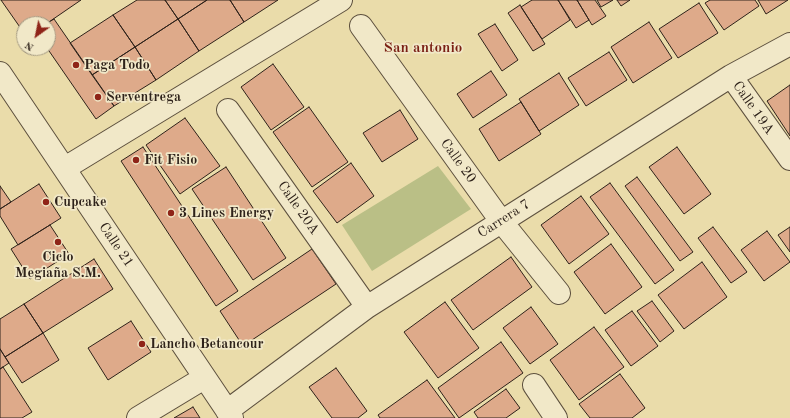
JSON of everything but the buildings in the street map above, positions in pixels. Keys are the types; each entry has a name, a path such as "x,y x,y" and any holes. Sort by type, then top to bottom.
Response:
{"street":[{"path":"65,168 340,0"},
{"name":"Calle 20","path":"361,26 501,221 559,293"},
{"name":"Carrera 7","path":"230,414 367,307 731,76 790,44"},
{"name":"Calle 21","path":"0,73 65,168 204,378 230,414"},
{"name":"Calle 19A","path":"731,76 790,159"},
{"name":"Calle 20A","path":"228,110 367,307"},
{"path":"138,418 204,378"},
{"path":"534,385 556,418"}],"green space":[{"path":"438,166 471,209 372,271 342,225"}],"place":[{"name":"Paga Todo","path":"76,65"},
{"name":"Serventrega","path":"98,97"},
{"name":"Fit Fisio","path":"136,160"},
{"name":"Cupcake","path":"46,202"},
{"name":"3 Lines Energy","path":"171,213"},
{"name":"Ciclo Megiaña S.M.","path":"58,242"},
{"name":"Lancho Betancour","path":"142,344"}],"district":[{"name":"San antonio","path":"423,48"}]}
